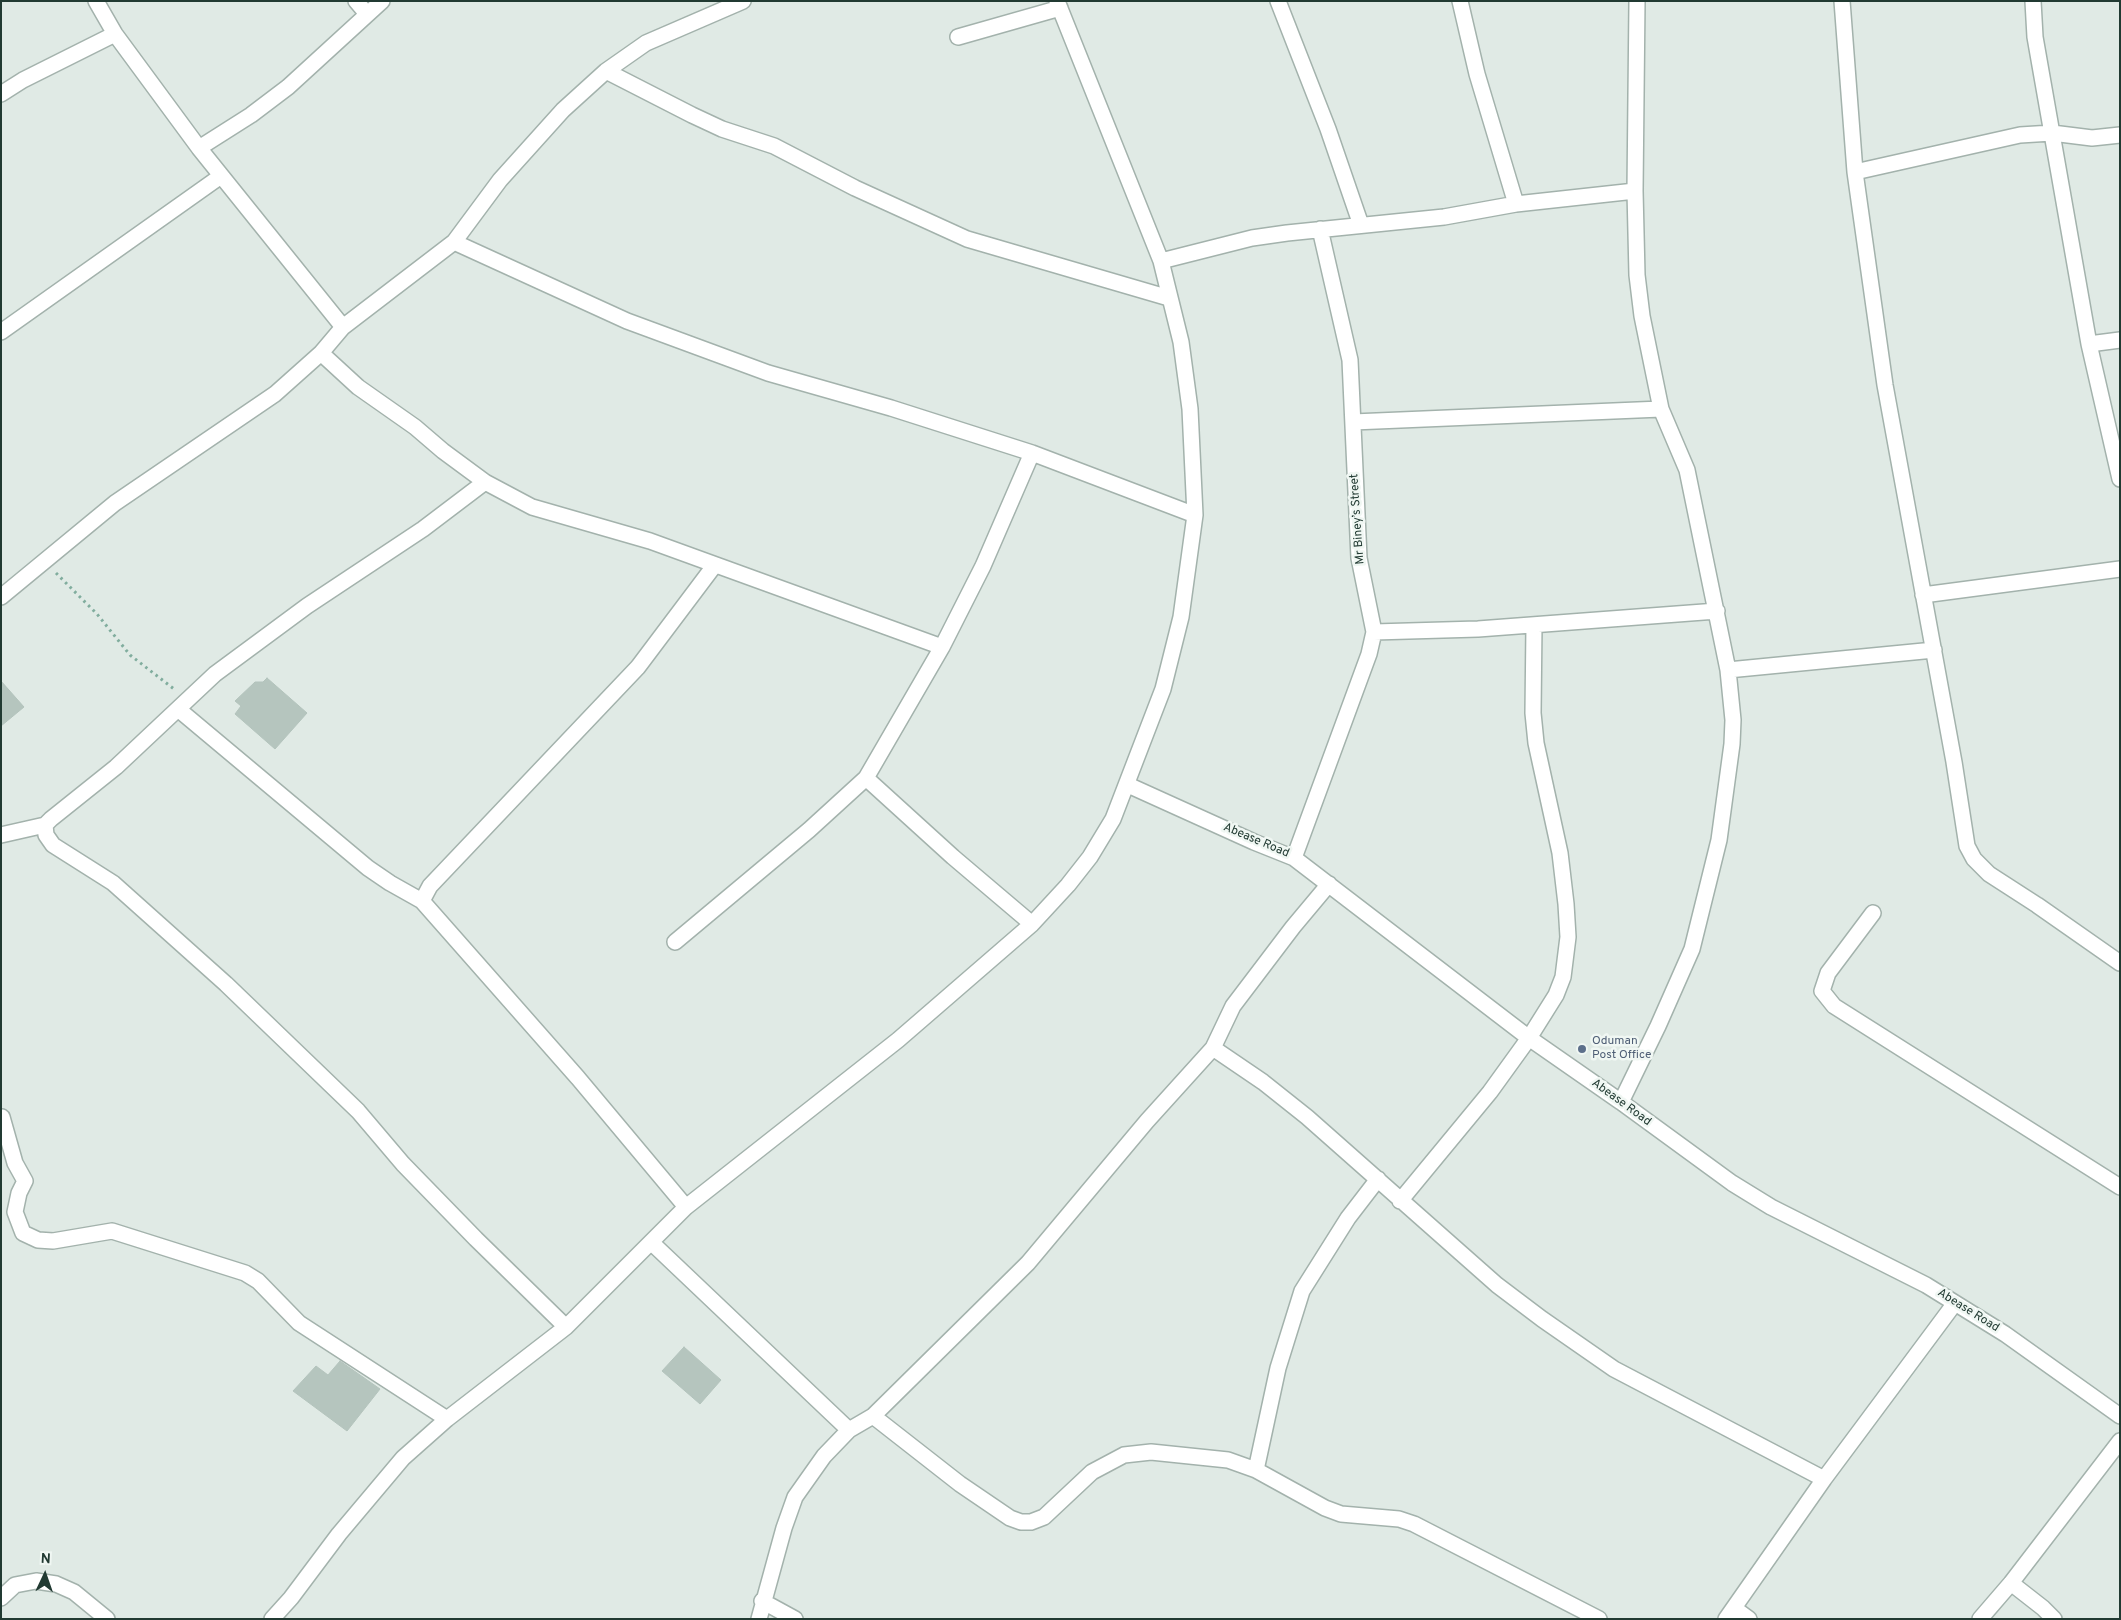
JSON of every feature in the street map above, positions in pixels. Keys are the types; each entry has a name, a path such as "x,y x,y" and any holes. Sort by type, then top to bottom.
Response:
{"street":[{"path":"96,1 115,34 199,148 343,327"},
{"path":"356,1 367,14"},
{"path":"199,148 251,115 288,86 328,53 382,1"},
{"path":"1,597 115,503 275,394 321,353 343,327 454,242 500,180 563,110 606,71 646,44 743,1"},
{"path":"1278,1 1328,129 1361,225"},
{"path":"1460,1 1477,74 1516,204"},
{"path":"1621,1102 1684,969 1701,916 1719,840 1732,744 1733,720 1728,670 1687,470 1661,409 1642,316 1637,275 1635,191 1637,1"},
{"path":"1842,1 1855,172 1885,385 1934,650 1967,846 1974,859 1989,874 2037,904 2120,963"},
{"path":"2033,1 2035,37 2090,344 2120,479"},
{"path":"272,1619 291,1598 339,1534 403,1458 447,1419 566,1327 686,1207 898,1040 1032,924 1090,857 1113,820 1128,785 1173,655 1181,618 1195,515 1190,409 1180,342 1161,262 1059,5 958,36"},
{"path":"1,94 23,80 115,34"},
{"path":"606,71 722,129 774,146 855,188 967,239 1169,298"},
{"path":"1855,172 2020,135 2052,133 2092,138 2120,135"},
{"path":"1,332 221,176"},
{"path":"1161,262 1252,238 1320,229 1444,217 1516,204 1635,191"},
{"name":"Mr Biney’s Street","path":"1294,858 1369,654 1374,632 1359,558 1350,360 1320,229"},
{"path":"454,242 627,321 768,373 891,408 1032,453 1195,515"},
{"path":"2090,344 2120,340"},
{"path":"321,353 358,387 415,427 443,452 485,482 532,507 650,542 942,646"},
{"path":"1353,422 1661,409"},
{"path":"675,942 809,830 866,778 942,646 983,566 1032,453"},
{"path":"1,835 45,825 116,767 215,674 255,644 423,529 485,482"},
{"path":"422,901 430,886 442,872 608,702 638,667 714,566"},
{"path":"1923,594 2120,569"},
{"path":"1374,632 1534,625 1717,611"},
{"path":"1400,1201 1490,1092 1529,1038 1556,995 1563,977 1568,937 1566,904 1560,853 1536,744 1533,713 1534,625"},
{"path":"1728,670 1934,650"},
{"path":"183,705 362,862 390,884 422,901 578,1078 686,1207"},
{"path":"866,778 953,857 1032,924"},
{"name":"Abease Road","path":"1128,785 1294,858 1529,1038 1732,1183 1771,1207 1926,1285 2005,1334 2120,1416"},
{"path":"45,825 46,835 53,845 113,883 226,984 358,1111 403,1164 476,1240 566,1327"},
{"path":"759,1619 762,1601 784,1528 796,1497 824,1456 849,1430 872,1416 1028,1263 1147,1121 1213,1048 1234,1006 1293,927 1329,884"},
{"path":"1873,913 1828,973 1822,991 1834,1006 2120,1187"},
{"path":"1213,1048 1263,1082 1378,1179 1400,1201 1497,1285 1614,1369 1824,1479"},
{"path":"2,1117 15,1163 25,1181 19,1193 15,1212 23,1233 38,1240 53,1241 112,1231 245,1273 258,1281 299,1323 447,1419"},
{"path":"1256,1470 1278,1368 1302,1291 1348,1218 1378,1179"},
{"path":"652,1243 849,1430"},
{"path":"1749,1619 1730,1613 1824,1479 1955,1303"},
{"path":"872,1416 960,1484 1010,1518 1021,1522 1031,1522 1044,1517 1092,1472 1124,1454 1151,1452 1228,1460 1256,1470 1325,1508 1341,1514 1399,1519 1414,1524 1579,1614 1599,1619"},
{"path":"1980,1619 2011,1583 2120,1441"},
{"path":"1,1598 15,1585 36,1581 56,1584 74,1592 107,1619"},
{"path":"2011,1583 2054,1619"},
{"path":"762,1601 796,1619"}],"path":[{"path":"43,561 97,614 130,655 167,682 183,705"}],"building":[{"path":"267,678 307,713 275,749 235,714 241,706 235,701 255,682 263,682"},
{"path":"1,681 24,707 1,726"},
{"path":"684,1347 721,1380 700,1404 662,1371"},
{"path":"340,1361 380,1389 347,1431 293,1391 316,1366 328,1375"}],"place":[{"name":"Oduman Post Office","path":"1582,1049"}]}
